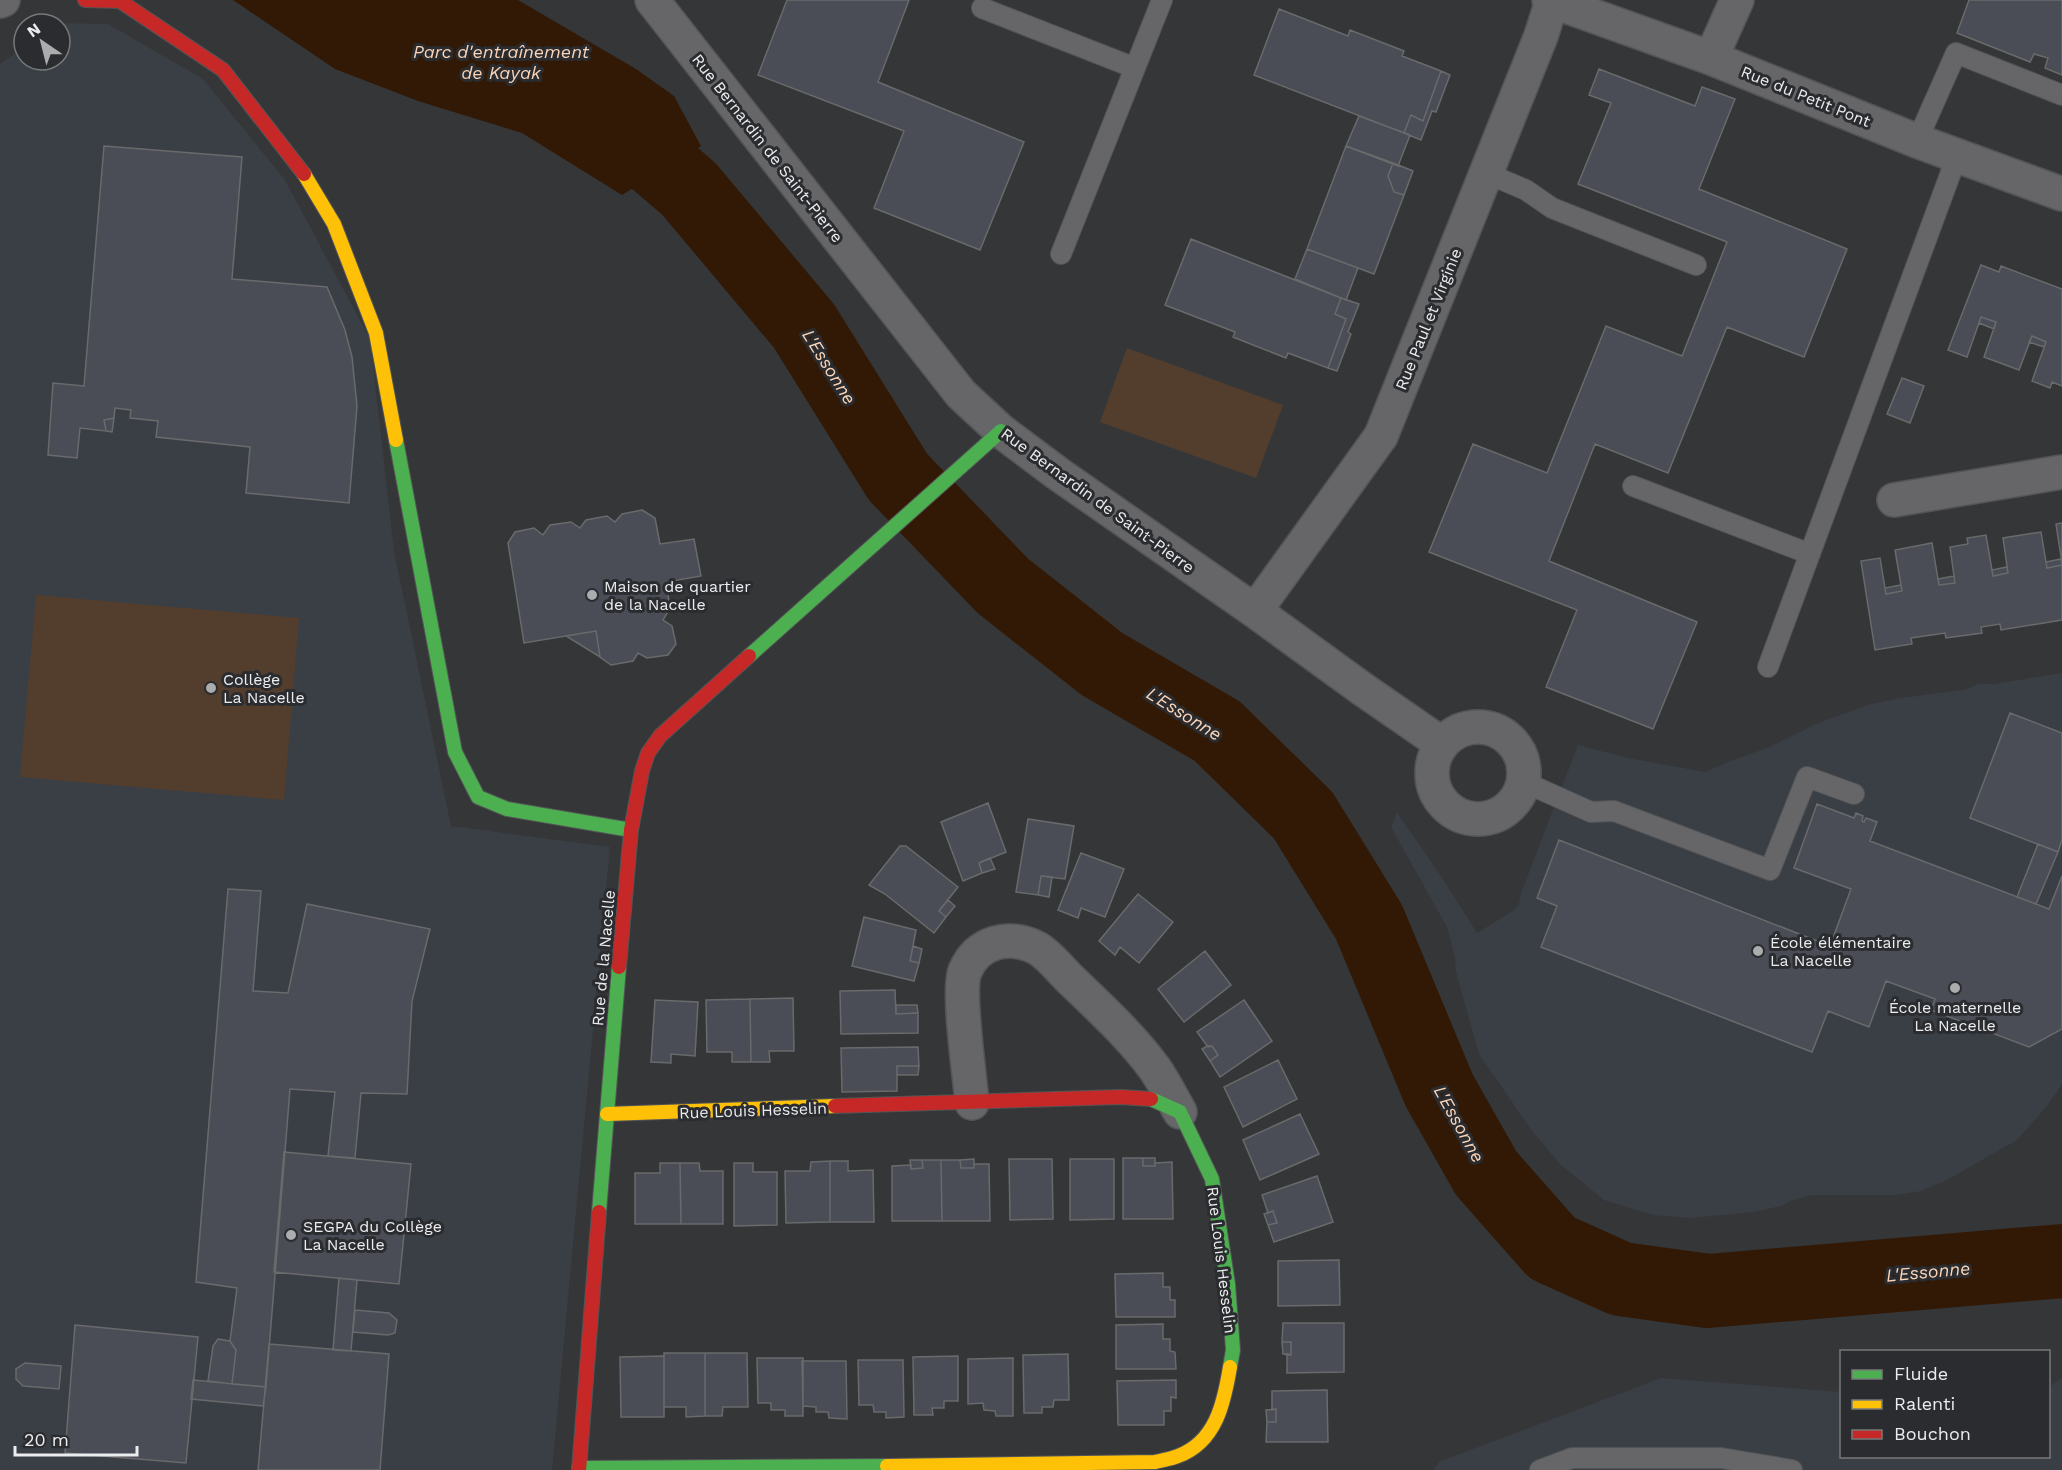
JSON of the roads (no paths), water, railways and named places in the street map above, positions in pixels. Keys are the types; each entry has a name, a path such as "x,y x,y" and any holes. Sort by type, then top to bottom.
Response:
{"street":[{"path":"85,0 120,1 224,70 308,178 334,224 376,333 455,752 478,797 507,809 631,830"},
{"name":"Rue Bernardin de Saint-Pierre","path":"652,0 961,394 1001,430 1057,473 1442,744"},
{"path":"1711,58 1737,0"},
{"name":"Rue du Petit Pont","path":"1551,1 1711,58 1917,141 2062,194"},
{"name":"Rue Paul et Virginie","path":"1255,611 1380,436 1541,36 1551,1"},
{"name":"Rue de la Nacelle","path":"579,1469 631,830 642,771 648,753 660,736 1001,430"},
{"path":"1894,500 2062,472"},
{"path":"1483,727 1498,731 1511,740 1520,752 1525,767 1524,782 1519,796 1509,808 1496,817 1481,820 1466,818 1452,812 1441,801 1433,780 1434,758 1442,744 1454,734 1468,728 1483,727"},
{"name":"Rue Louis Hesselin","path":"579,1469 988,1468 1155,1462 1179,1456 1202,1442 1218,1419 1226,1392 1233,1350 1228,1284 1212,1179 1180,1112 1155,1069 1125,1035 1039,949 1021,942 1004,940 989,944 973,957 964,973 963,997 972,1103"},
{"name":"Rue Louis Hesselin","path":"607,1114 1121,1097 1152,1100 1180,1112"}],"lane":[{"path":"1061,254 1162,0"},
{"path":"982,8 1135,68"},
{"path":"1917,141 1956,53 2062,95"},
{"path":"1768,667 1957,156"},
{"path":"1486,173 1526,190 1552,208 1696,265"},
{"path":"1633,486 1809,554"},
{"path":"1524,782 1592,813 1614,811 1770,870 1807,777 1854,794"},
{"path":"1540,1470 1572,1458 1721,1458 1792,1470"}],"water":[{"name":"Parc d'entraînement de Kayak","path":"233,0 518,0 636,69 674,96 701,146 622,195 522,133 418,101 335,69"}],"waterway":[{"name":"L'Essonne","path":"583,113 619,129 689,189 804,326 898,477 1003,586 1102,664 1217,731 1303,815 1369,922 1439,1090 1486,1173 1552,1248 1621,1279 1708,1291 2062,1261"}],"place":[{"name":"Maison de quartier de la Nacelle","path":"592,595"},
{"name":"Collège La Nacelle","path":"211,688"},
{"name":"École élémentaire La Nacelle","path":"1758,951"},
{"name":"École maternelle La Nacelle","path":"1955,988"},
{"name":"SEGPA du Collège La Nacelle","path":"291,1235"}]}
